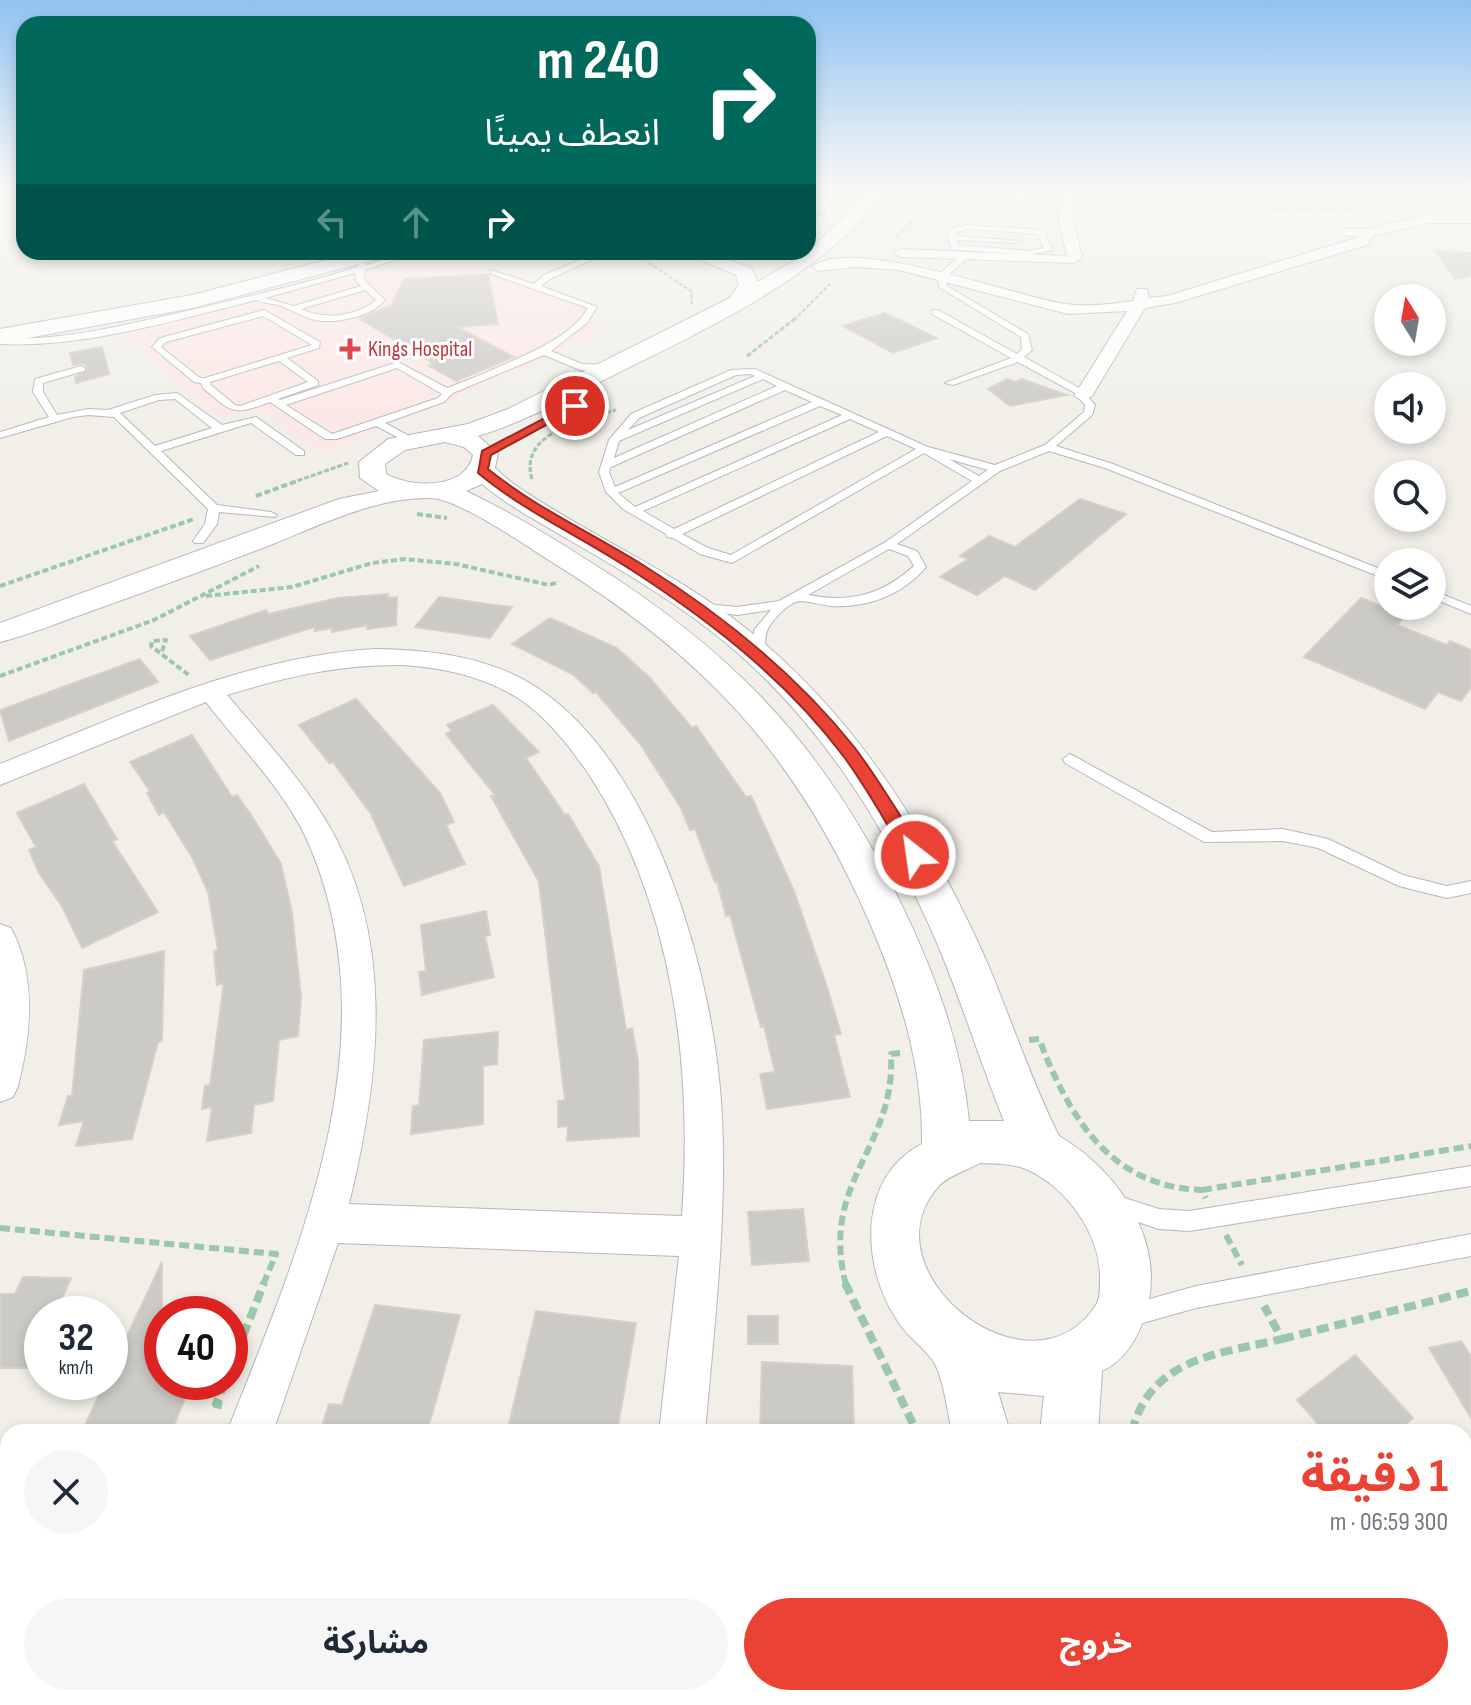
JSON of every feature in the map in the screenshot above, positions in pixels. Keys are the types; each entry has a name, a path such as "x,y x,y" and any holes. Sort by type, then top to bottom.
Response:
{"main road":[{"path":"0,322 248,269"},
{"path":"0,338 193,301 330,269"}],"street":[{"path":"736,304 749,284 748,277 739,269"},
{"path":"0,610 271,515 335,489 390,447 496,423 617,367 736,304 794,269"},
{"path":"0,633 174,572 348,505 419,498 464,482 516,434 702,342 817,269"},
{"path":"901,269 1014,298 1068,309 1104,310 1169,300 1273,269"},
{"path":"1083,396 1141,302 1142,289 1153,285"},
{"path":"448,436 473,442 484,462 513,496 696,605 759,656 850,753 890,811 928,877 962,953 994,1045 1042,1152"},
{"path":"390,447 373,478 382,485 419,498 479,507 661,619 712,661 762,711 807,770 859,858 907,964 936,1051 947,1114 946,1150"},
{"path":"0,775 212,693 307,664 398,657 442,661 482,672 518,687 548,708 611,788 645,851 673,925 693,1012 704,1115 701,1237 683,1424"},
{"path":"212,693 301,808 326,847 344,892 355,944 360,1002 358,1067 325,1223 253,1424"},
{"path":"0,937 13,990 9,1056 0,1086"},
{"path":"987,1141 1009,1142 1042,1152 1073,1171 1099,1198 1116,1227 1125,1259 1125,1291 1115,1320 1098,1343 1075,1360 1037,1370 996,1365 957,1348 923,1317 901,1278 892,1238 898,1200 917,1170 946,1150 987,1141"},
{"path":"325,1223 701,1237"},
{"path":"957,1348 979,1424"},
{"path":"1070,1424 1075,1360"}],"lane":[{"path":"0,338 50,341 105,331 244,300 341,269"},
{"path":"244,300 275,301 304,316 332,320 373,307 381,297 360,281 366,269"},
{"path":"535,287 547,277 567,269"},
{"path":"950,383 1017,359 1027,350 1025,336 943,287 941,277 951,269"},
{"path":"235,408 309,394 398,365 446,392 509,369 572,335 593,307 494,272"},
{"path":"292,309 368,287"},
{"path":"696,605 737,611 782,605 888,545 996,469 1049,447 1089,413 1090,405 1068,384 935,312"},
{"path":"145,341 155,345 197,380 205,381 318,344 283,322 259,313 163,340 155,345"},
{"path":"283,322 304,316"},
{"path":"105,331 134,334"},
{"path":"538,352 580,367 617,367"},
{"path":"538,352 561,366 581,385"},
{"path":"281,358 315,383"},
{"path":"55,419 38,392 38,381 81,369"},
{"path":"979,481 924,449 752,371 734,372 635,416 614,440 604,472 611,492 634,511 671,535 704,551 732,559 924,449 996,469"},
{"path":"205,381 206,386 247,420"},
{"path":"276,402 315,383 344,382"},
{"path":"606,465 785,386"},
{"path":"276,402 325,436 338,436 441,400 447,395 446,392"},
{"path":"6,434 55,419 83,413 110,413 158,397 177,396 220,429"},
{"path":"611,492 823,401"},
{"path":"110,413 122,418 216,510 271,515"},
{"path":"634,511 851,415"},
{"path":"6,434 91,420 111,423 148,446 247,420 257,421 300,453"},
{"path":"378,423 390,447"},
{"path":"363,428 390,447"},
{"path":"671,535 887,432"},
{"path":"1049,447 1123,471 1374,570"},
{"path":"199,541 216,510"},
{"path":"797,597 839,604 871,600 920,567 913,554 888,545"},
{"path":"1446,600 1471,610"},
{"path":"759,656 760,630 782,605"},
{"path":"1070,759 1210,838 1283,835 1322,843 1399,880 1447,892 1471,887"},
{"path":"1099,1198 1159,1219 1217,1218 1471,1176"},
{"path":"1115,1320 1170,1303 1253,1285 1471,1245"}],"path":[{"path":"655,269 691,291 691,305 701,300"},
{"path":"0,586 347,464 361,448 390,447"},
{"path":"419,498 456,521"},
{"path":"0,676 115,636 206,596 268,559"},
{"path":"206,596 292,587 372,563 404,559 466,566 553,586 559,585 556,579"},
{"path":"162,651 193,680 202,677 212,693"},
{"path":"994,1045 1039,1039 1069,1108 1105,1150 1154,1182 1182,1192 1471,1146"},
{"path":"914,1424 894,1375 859,1319 847,1292 838,1238 845,1188 889,1112 894,1093 891,1054 936,1051"},
{"path":"1202,1190 1282,1339"},
{"path":"0,1228 276,1254 248,1324"},
{"path":"1134,1424 1141,1400 1154,1382 1172,1369 1471,1291"}],"shaded area":[{"name":"Kings Hospital","path":"392,269 490,269 592,304 594,335 472,392 319,454 258,408 221,419 120,336"}],"building":[{"path":"1448,269 1471,269 1471,276 1455,279"},
{"path":"488,274 498,324 457,327 514,357 456,381 360,319 392,305 404,279"},
{"path":"885,313 937,338 893,353 843,326"},
{"path":"102,347 109,374 76,383 75,377 89,369 83,363 73,365 70,353"},
{"path":"1007,379 1015,382 1022,379 1067,395 1010,406 988,389"},
{"path":"1080,499 1126,514 1035,590 1005,576 977,595 940,577 968,559 960,556 989,536 1015,547"},
{"path":"388,594 388,598 397,597 396,625 367,629 368,625 332,632 332,628 315,631 314,627 210,660 190,636 266,610 268,614 338,598"},
{"path":"439,597 512,607 490,638 415,627"},
{"path":"1361,598 1374,603 1374,620 1401,620 1397,625 1447,645 1450,641 1471,650 1471,687 1461,701 1438,692 1425,709 1304,657"},
{"path":"550,618 617,648 650,678 692,728 696,726 746,797 751,796 794,891 827,987 841,1034 834,1035 850,1097 767,1109 760,1074 775,1072 764,1026 761,1027 730,915 726,916 717,881 695,829 690,830 681,808 641,745 596,692 593,693 574,675 512,644"},
{"path":"140,659 158,682 9,741 0,710"},
{"path":"356,699 440,793 454,822 446,825 465,864 404,886 371,814 333,762 330,764 299,725"},
{"path":"493,705 539,752 526,758 565,815 568,814 599,866 626,1030 632,1028 638,1060 639,1136 567,1141 568,1126 558,1127 558,1101 565,1100 539,882 491,796 495,795 446,734 452,731 447,725"},
{"path":"192,735 232,797 237,795 252,816 281,864 292,913 301,997 298,1036 279,1040 273,1101 254,1105 251,1133 207,1141 212,1107 202,1109 205,1086 210,1085 224,983 217,985 214,951 218,950 208,892 193,859 164,812 159,815 147,793 150,791 130,762"},
{"path":"84,784 117,839 112,841 158,912 82,948 63,908 39,873 29,850 36,847 17,813"},
{"path":"486,911 490,935 485,936 494,977 422,995 419,972 426,971 421,925"},
{"path":"164,951 162,1041 158,1042 132,1139 76,1146 84,1121 59,1125 68,1096 72,1096 84,970"},
{"path":"498,1032 497,1064 483,1066 483,1124 411,1134 413,1106 419,1105 424,1040"},
{"path":"803,1209 809,1261 752,1265 748,1212"},
{"path":"162,1262 162,1296 146,1296"},
{"path":"23,1277 71,1278 63,1296 24,1296 24,1368 0,1368 0,1294 15,1294"},
{"path":"144,1300 144,1400 184,1400 174,1424 86,1424 97,1400 128,1400 128,1334"},
{"path":"375,1305 460,1315 429,1424 323,1424 329,1404 342,1405"},
{"path":"536,1311 636,1323 618,1424 509,1424"},
{"path":"748,1316 778,1316 778,1344 748,1344"},
{"path":"1461,1341 1471,1356 1471,1418 1429,1348"},
{"path":"1355,1355 1413,1418 1406,1424 1318,1424 1297,1400"},
{"path":"762,1362 852,1366 854,1424 760,1424"}],"place":[{"name":"Kings Hospital","path":"350,349"}],"route":[{"path":"575,406 500,443 486,453 482,470 513,496 639,568 740,638 807,704 850,753 890,811 915,855"}]}
